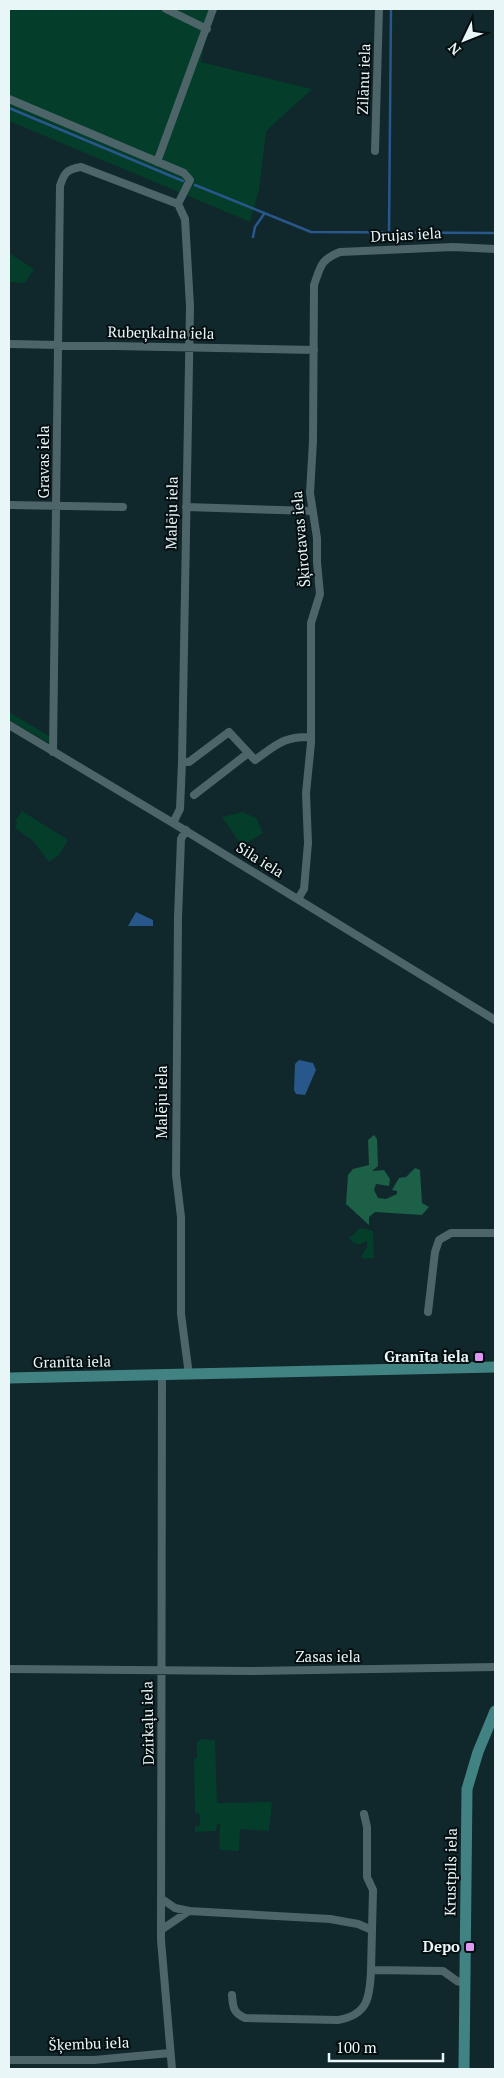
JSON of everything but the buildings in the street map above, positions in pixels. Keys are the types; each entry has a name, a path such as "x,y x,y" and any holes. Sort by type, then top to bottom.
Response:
{"main road":[{"name":"Granīta iela","path":"9,1378 495,1367"},
{"name":"Krustpils iela","path":"464,2069 467,1789 478,1752 495,1711"}],"street":[{"path":"166,9 207,29"},
{"path":"157,162 213,9"},
{"name":"Zilānu iela","path":"375,151 379,9"},
{"path":"9,99 184,173 190,180 178,204"},
{"name":"Gravas iela","path":"53,752 60,186 64,173 71,168 81,167 178,204"},
{"name":"Malēju iela","path":"173,822 180,809 182,762 189,276 185,219 178,204"},
{"name":"Drujas iela","path":"322,263 326,258 340,252 453,247 495,249"},
{"name":"Šķirotavas iela","path":"298,900 304,889 306,861 306,793 311,737 311,623 320,594 316,562 317,538 312,511 310,474 313,441 314,285 322,263"},
{"name":"Rubeņkalna iela","path":"9,344 314,350"},
{"path":"9,505 123,508"},
{"path":"186,507 312,511"},
{"name":"Sila iela","path":"9,725 173,822 495,1020"},
{"path":"182,762 189,762 229,732 247,754 255,760 284,739 296,736 311,737"},
{"path":"194,795 247,754"},
{"name":"Malēju iela","path":"186,830 181,839 178,917 176,1175 181,1217 182,1314 189,1375"},
{"path":"428,1312 435,1252 439,1240 451,1233 495,1234"},
{"name":"Dzirkaļu iela","path":"162,1375 160,1670 162,1930 172,2069"},
{"name":"Zasas iela","path":"9,1669 418,1670 495,1667"},
{"path":"232,1995 233,2009 237,2015 245,2018 338,2020 352,2018 363,2008 370,1993 373,1890 367,1877 367,1826 364,1814"},
{"path":"162,1899 175,1908 189,1911 330,1919 358,1924 372,1930"},
{"path":"162,1930 189,1911"},
{"path":"371,1970 443,1970 457,1981 465,1983"},
{"name":"Šķembu iela","path":"9,2060 94,2060 170,2053"}],"green space":[{"path":"9,9 211,9 201,62 312,89 266,131 259,190 250,222 9,121"},
{"path":"9,253 34,269 25,283 9,282"},
{"path":"9,712 51,737 50,744 9,720"},
{"path":"22,811 68,840 59,855 49,862 33,841 15,828 17,823 15,821"},
{"path":"243,812 256,818 263,833 242,846 222,817"},
{"path":"374,1135 377,1139 378,1166 372,1171 384,1170 390,1179 389,1186 376,1184 374,1190 378,1198 386,1199 397,1194 397,1191 392,1190 399,1178 406,1177 415,1168 420,1170 422,1203 429,1207 422,1215 375,1212 369,1217 369,1225 346,1204 348,1175 353,1169 369,1165 368,1140"},
{"path":"363,1228 373,1231 374,1258 364,1259 361,1257 367,1247 367,1241 358,1245 351,1241 349,1236 352,1236 358,1229"},
{"path":"201,1739 215,1740 217,1803 272,1802 269,1831 240,1829 239,1851 219,1850 220,1824 217,1824 216,1831 195,1832 195,1826 200,1826 200,1814 195,1813 194,1758 197,1758 197,1743"}],"water":[{"path":"136,912 153,920 153,926 128,926"},
{"path":"299,1060 313,1063 316,1070 305,1095 296,1094 294,1090 295,1064"}],"waterway":[{"path":"389,232 391,9"},
{"path":"9,108 183,181"},
{"path":"195,185 311,232 495,233"},
{"path":"253,237 255,227 264,214"}],"place":[{"name":"Granīta iela","path":"479,1357"},
{"name":"Depo","path":"470,1947"}]}
